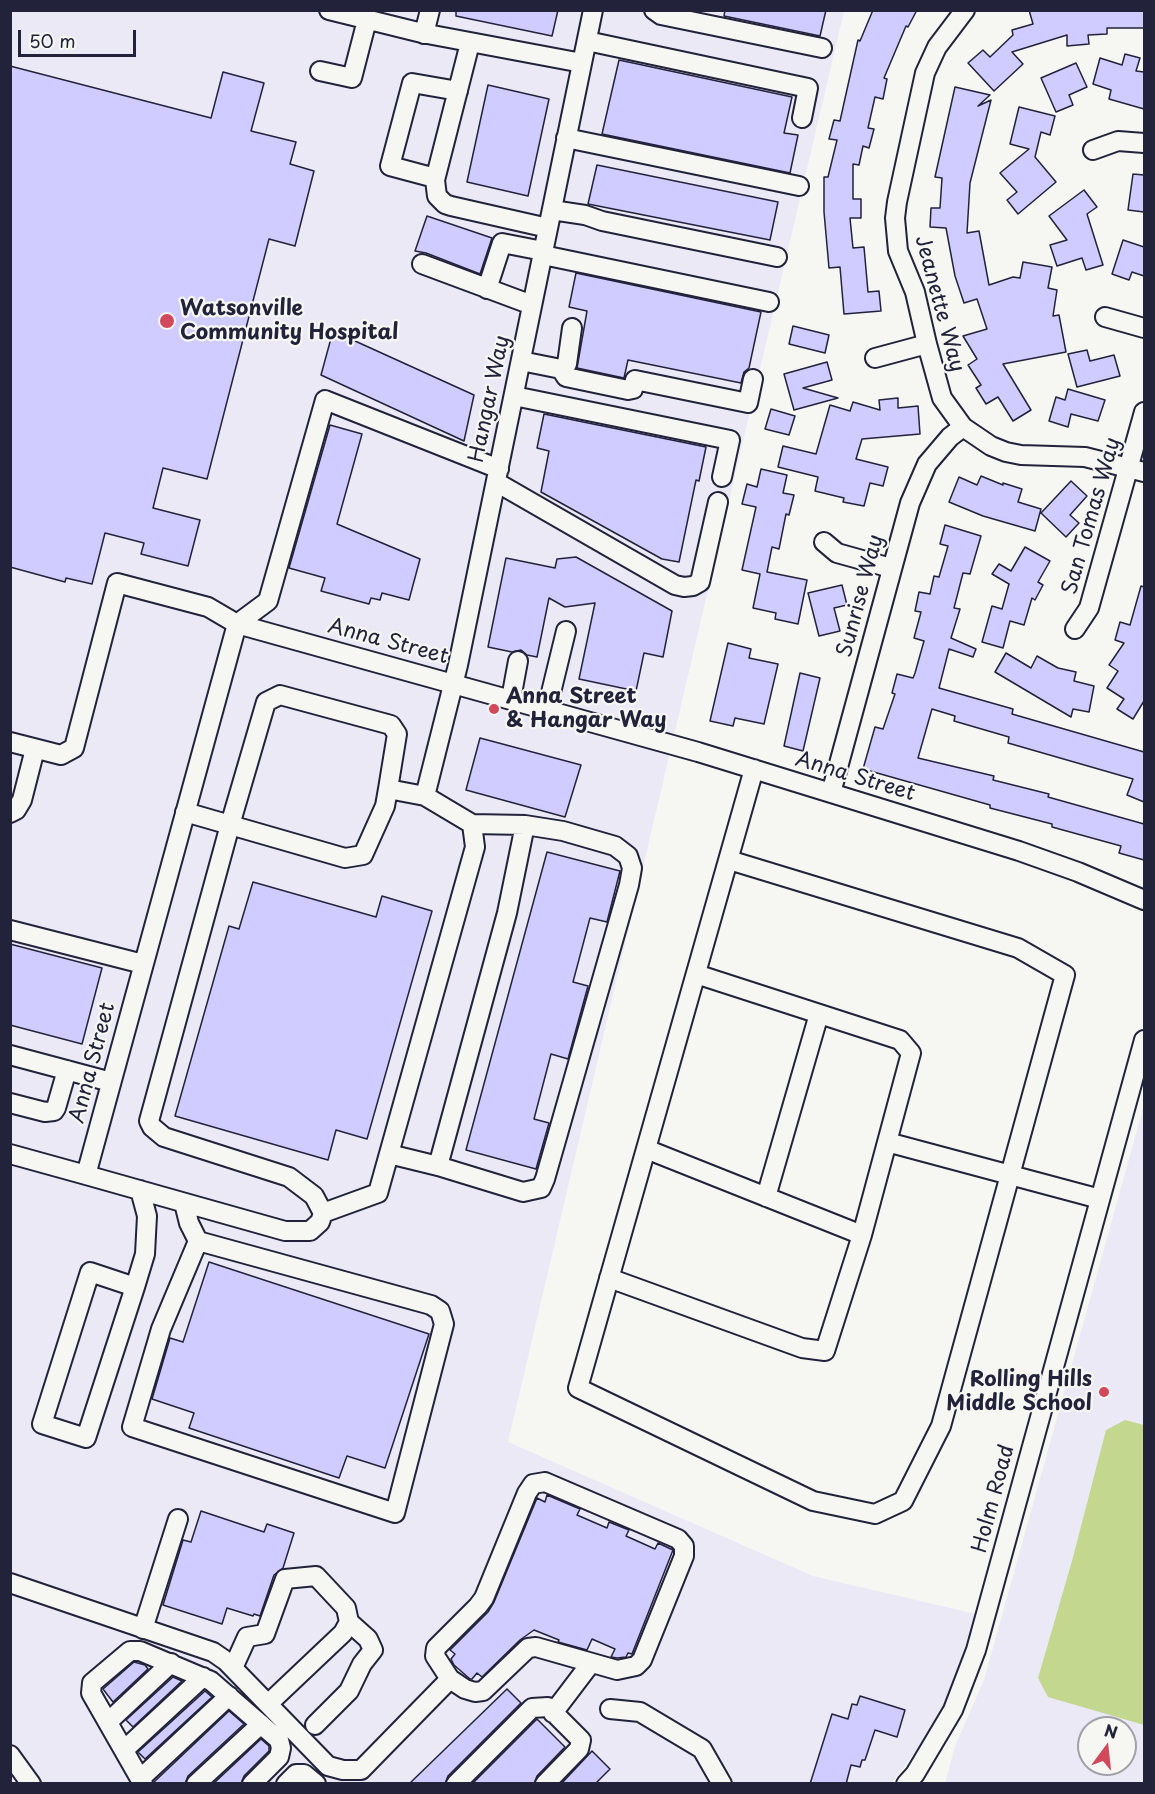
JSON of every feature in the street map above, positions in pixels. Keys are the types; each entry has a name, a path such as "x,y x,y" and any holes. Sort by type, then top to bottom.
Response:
{"street":[{"path":"329,10 372,17 424,34 582,63"},
{"path":"424,34 430,10"},
{"name":"Hangar Way","path":"425,796 454,683 593,10"},
{"path":"654,10 661,15 822,48"},
{"name":"Jeanette Way","path":"964,10 936,47 925,73 897,202 896,218 898,251 915,292 942,398 963,427 992,446 1006,452 1021,455 1085,457 1137,470"},
{"path":"320,71 352,78 372,17"},
{"path":"586,41 808,88 802,118"},
{"path":"470,42 435,178 435,191 445,204 550,219 585,215 613,223 777,257"},
{"path":"435,178 390,166 409,93 412,83 458,91"},
{"path":"567,138 799,186"},
{"path":"1093,150 1118,141 1144,143"},
{"path":"487,289 502,243 769,302"},
{"path":"422,264 532,305"},
{"path":"1105,317 1144,328"},
{"path":"561,369 567,364 572,328"},
{"path":"875,358 927,344"},
{"path":"521,361 561,369 566,377 628,390 633,389 635,380 748,403 753,379"},
{"path":"514,396 730,440 722,477"},
{"path":"10,742 61,755 74,748 117,584 208,607 237,624 268,601 325,400 497,476 656,574 684,587 693,586 699,582 718,502"},
{"name":"San Tomas Way","path":"1075,629 1089,608 1137,470 1144,412"},
{"name":"Sunrise Way","path":"831,793 910,503 921,475 936,453 963,427"},
{"path":"824,542 837,553 891,568"},
{"name":"Anna Street","path":"86,1175 237,624 547,709 754,769 1019,851 1144,900"},
{"path":"547,709 566,631"},
{"path":"511,699 518,661"},
{"path":"10,1154 285,1231 310,1230 320,1222 322,1213 314,1196 289,1177 164,1137 152,1127 149,1121 230,825 266,702 280,695 391,725 397,734 385,806 363,855 345,858 230,825 185,812"},
{"path":"10,813 16,810 22,800 35,749"},
{"path":"729,860 1018,948 1065,975 941,1426 903,1501 875,1515 813,1501 578,1388 754,769"},
{"path":"388,789 425,796 472,824 525,825 562,831 615,846 628,856 632,868 541,1188 523,1192 438,1166 389,1154"},
{"path":"322,1213 378,1193 475,847 472,824"},
{"path":"438,1166 507,913 525,825"},
{"path":"10,930 143,964"},
{"path":"609,1278 802,1348 825,1352 862,1235 910,1053 900,1040 696,974"},
{"path":"766,1197 819,1014"},
{"name":"Holm Road","path":"906,1784 915,1774 953,1710 976,1650 1144,1040"},
{"path":"10,1055 111,1082"},
{"path":"10,1103 45,1112 54,1111 67,1070"},
{"path":"887,1142 1100,1199"},
{"path":"646,1149 862,1235"},
{"path":"135,1287 90,1272 42,1424 86,1438 135,1287 145,1254 147,1216 140,1190"},
{"path":"184,1203 189,1223 198,1242 161,1329 132,1427 395,1514 444,1324 440,1311 431,1305 198,1242"},
{"path":"546,1482 678,1539 684,1546 684,1556 642,1660 636,1666 617,1670 536,1647 528,1648 483,1690 475,1692 465,1689 450,1679 435,1656 436,1648 484,1598 527,1493 533,1484 546,1482"},
{"path":"143,1629 178,1519"},
{"path":"233,1668 247,1636 265,1634 285,1579 316,1576 346,1608 349,1622 368,1639 373,1650 362,1664 350,1691 315,1725"},
{"path":"10,1583 213,1652 233,1668 328,1766 343,1770 361,1770 450,1679"},
{"path":"268,1704 344,1633 349,1622"},
{"path":"229,1696 142,1781 91,1693 92,1683 130,1652 140,1651 211,1681 229,1696 279,1740 281,1748 279,1757 252,1784"},
{"path":"108,1722 171,1663"},
{"path":"554,1713 591,1663"},
{"path":"124,1750 203,1677"},
{"path":"456,1784 532,1708 548,1707 581,1740 579,1749 545,1784"},
{"path":"610,1709 640,1712 702,1749 722,1784"},
{"path":"196,1784 261,1724"},
{"path":"10,1755 31,1784"},
{"path":"286,1784 296,1774 304,1773 316,1784"}],"shaded area":[{"path":"11,11 844,11 508,1442 813,1576 976,1614 946,1709 892,1783 11,1782"},
{"name":"Rolling Hills Middle School","path":"1144,1105 1144,1783 945,1784 955,1746 984,1680"}],"green space":[{"path":"1125,1420 1144,1425 1144,1725 1137,1723 1137,1716 1113,1716 1048,1697 1038,1678 1072,1561 1106,1430"}],"building":[{"path":"456,10 558,10 552,36 456,16"},
{"path":"725,10 826,10 820,36 724,16"},
{"path":"873,10 917,10 908,27 906,26 884,78 887,79 883,99 875,97 868,128 874,129 869,148 863,146 859,165 853,164 853,199 861,199 861,218 850,218 853,248 864,247 868,292 879,291 881,311 844,314 840,267 829,268 824,212 824,177 828,177 837,140 829,139 834,120 840,121 858,40 860,41"},
{"path":"1029,10 1144,10 1144,28 1107,28 1107,34 1088,35 1089,44 1067,46 1067,35 1012,52 1023,64 994,91 968,63 983,50 990,57 1013,35 1012,30 1033,24"},
{"path":"1125,54 1140,58 1136,71 1144,72 1144,109 1109,99 1111,90 1093,84 1100,58 1122,65"},
{"path":"619,60 792,97 784,133 798,135 790,173 602,134"},
{"path":"1076,63 1087,87 1069,95 1073,105 1056,112 1041,78"},
{"path":"10,66 211,118 223,72 264,83 251,131 296,142 290,164 314,171 295,246 269,239 207,479 163,468 153,508 200,520 188,566 141,554 144,543 105,533 92,584 66,578 65,582 10,567"},
{"path":"488,85 549,99 528,196 467,182"},
{"path":"955,87 990,95 978,106 991,100 970,183 967,233 979,231 989,285 1013,277 1020,278 1023,262 1052,267 1048,288 1057,290 1053,316 1059,315 1066,352 1003,364 1031,410 1013,421 998,397 986,404 976,388 981,385 968,365 977,359 963,336 987,329 977,299 964,303 955,276 946,228 930,227 931,208 940,208 942,178 935,177"},
{"path":"1019,107 1055,116 1050,135 1041,132 1035,157 1056,182 1018,214 1007,200 1017,192 1000,173 1029,149 1010,144"},
{"path":"597,165 778,202 770,240 588,204"},
{"path":"1133,174 1144,175 1144,212 1128,210"},
{"path":"1084,190 1097,207 1087,214 1103,265 1086,270 1082,258 1057,266 1050,245 1067,240 1049,216"},
{"path":"427,216 492,238 480,274 415,251"},
{"path":"1123,240 1144,247 1144,276 1132,272 1129,280 1112,274"},
{"path":"576,273 761,312 749,368 744,372 741,383 628,360 624,378 577,368 587,311 569,307"},
{"path":"793,326 829,335 825,353 789,344"},
{"path":"333,331 474,395 464,441 321,375"},
{"path":"1087,350 1090,361 1114,355 1120,376 1077,387 1068,354"},
{"path":"827,362 832,380 803,388 838,398 794,410 784,374"},
{"path":"1068,389 1105,400 1098,421 1071,414 1068,427 1049,421 1056,397 1065,400"},
{"path":"898,398 898,408 918,406 920,434 862,439 856,459 888,467 883,486 870,483 864,506 843,502 844,498 815,491 818,477 778,467 783,446 816,454 830,405 850,411 853,402 880,410 879,400"},
{"path":"771,409 795,416 789,435 765,429"},
{"path":"544,414 706,447 699,481 696,480 679,562 662,559 541,492 549,451 537,448"},
{"path":"330,425 362,434 337,524 420,559 409,600 382,593 380,600 371,598 369,604 321,591 325,578 289,568"},
{"path":"761,469 787,475 783,493 794,495 789,515 786,514 779,549 772,547 767,572 807,580 798,624 775,619 776,613 753,608 760,574 742,570 756,507 742,504 747,484 757,487"},
{"path":"981,476 1003,485 1003,483 1022,489 1018,502 1041,509 1035,531 983,516 949,502 959,477 977,485"},
{"path":"1071,481 1087,496 1070,515 1079,523 1066,537 1041,513"},
{"path":"945,525 981,536 970,574 963,573 954,608 960,609 951,638 976,649 973,657 949,649 939,688 1013,709 1012,714 1144,752 1144,802 1127,795 1133,779 1008,743 1009,737 954,721 955,716 932,709 918,758 994,776 993,780 1049,794 1048,797 1144,824 1144,860 1119,853 1121,846 1052,827 1052,824 990,808 990,805 863,769 875,727 883,729 895,694 892,693 897,674 913,678 915,673 924,641 914,638 921,612 915,611 919,592 930,594 934,576 939,577 948,546 940,544"},
{"path":"1025,547 1050,561 1038,582 1043,585 1035,600 1032,598 1024,625 1010,621 1003,648 982,642 992,606 1002,609 1009,584 992,574 999,564 1011,571"},
{"path":"576,557 672,611 663,657 644,653 636,691 579,679 595,603 565,607 549,598 537,657 527,655 521,650 512,652 488,647 506,558 555,568 557,559"},
{"path":"842,585 847,605 834,608 840,631 819,636 808,593"},
{"path":"1141,586 1144,587 1144,701 1133,719 1117,709 1124,699 1107,688 1118,671 1109,665 1124,643 1115,640 1120,622 1130,625"},
{"path":"728,643 751,649 749,658 778,664 764,724 735,718 733,726 710,721"},
{"path":"1006,653 1031,668 1037,656 1058,668 1076,672 1074,681 1094,686 1089,712 1073,709 1071,717 995,672"},
{"path":"800,673 820,678 803,751 784,746"},
{"path":"480,738 581,765 565,817 466,790"},
{"path":"547,852 620,871 607,922 590,918 573,982 588,986 568,1059 551,1054 534,1119 549,1123 536,1169 466,1150"},
{"path":"253,882 376,917 382,896 432,911 367,1139 336,1130 328,1160 175,1116 229,926 239,929"},
{"path":"10,944 102,968 82,1044 10,1025"},
{"path":"209,1262 429,1334 385,1468 347,1456 339,1478 189,1428 194,1413 152,1399 170,1338 183,1342"},
{"path":"547,1495 580,1509 577,1515 607,1528 609,1522 629,1530 626,1536 655,1549 658,1543 673,1550 632,1654 628,1653 626,1657 611,1657 615,1649 592,1639 587,1650 558,1642 559,1640 534,1630 520,1640 482,1677 477,1673 470,1679 454,1665 451,1659 455,1654 450,1650 488,1612 537,1498 545,1502"},
{"path":"201,1511 264,1532 267,1524 294,1533 283,1568 274,1575 260,1616 227,1608 222,1624 163,1605 183,1540 191,1542"},
{"path":"134,1662 145,1665 148,1669 113,1702 103,1689"},
{"path":"173,1677 182,1681 133,1727 126,1720"},
{"path":"507,1689 521,1703 448,1776 445,1784 409,1784"},
{"path":"205,1691 212,1697 145,1759 138,1752"},
{"path":"860,1696 905,1710 897,1737 875,1730 865,1760 862,1760 860,1767 851,1765 846,1784 810,1784 832,1714 848,1719 852,1704 857,1705"},
{"path":"229,1711 244,1724 188,1776 185,1784 154,1784 154,1782"},
{"path":"537,1719 565,1747 537,1776 534,1784 472,1784"},
{"path":"261,1739 269,1746 269,1751 244,1776 241,1784 213,1784"},
{"path":"592,1751 610,1769 595,1784 561,1784"}],"place":[{"name":"Watsonville Community Hospital","path":"167,321"},
{"name":"Anna Street & Hangar Way","path":"494,709"},
{"name":"Rolling Hills Middle School","path":"1104,1392"}]}
